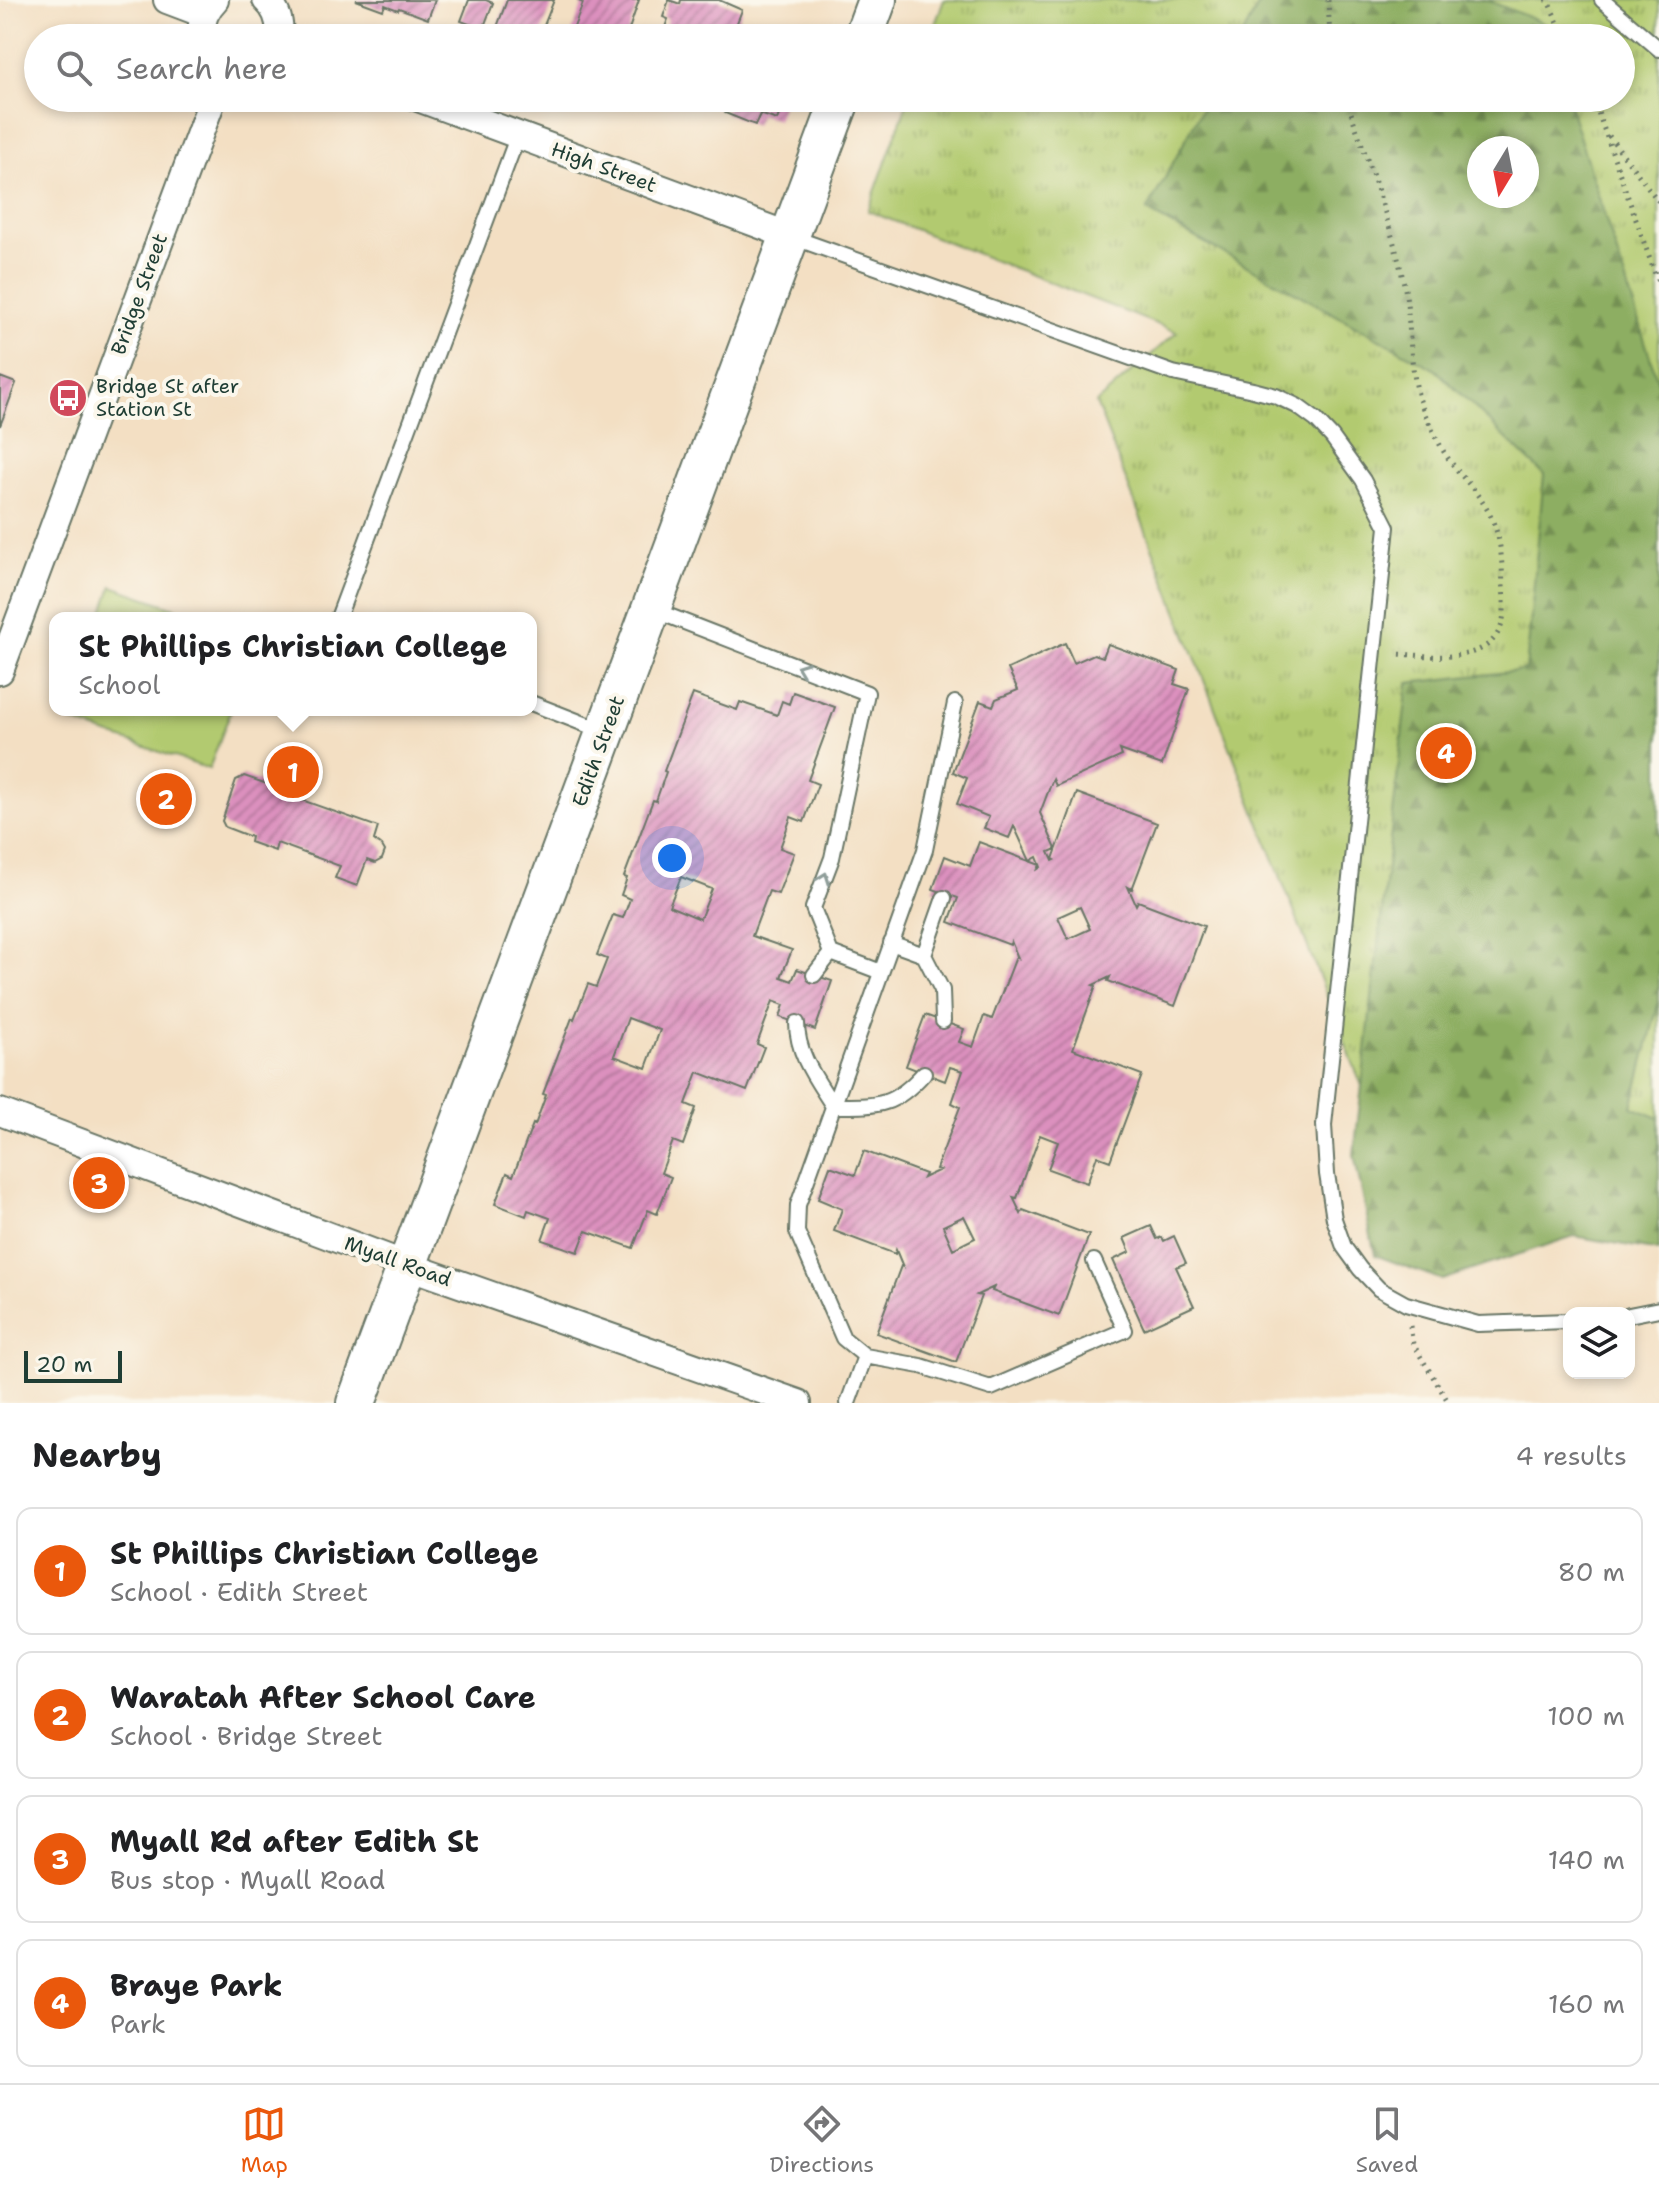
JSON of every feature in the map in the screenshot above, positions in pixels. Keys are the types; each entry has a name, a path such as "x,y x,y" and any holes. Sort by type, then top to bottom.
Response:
{"main road":[{"path":"868,24 877,0"},
{"name":"Edith Street","path":"356,1403 836,112"}],"street":[{"path":"167,0 207,17"},
{"path":"266,0 276,13 279,24"},
{"name":"Bridge Street","path":"0,671 208,112"},
{"name":"High Street","path":"456,112 790,236"},
{"name":"Myall Road","path":"0,1112 406,1265 798,1403"}],"lane":[{"path":"1602,0 1630,24"},
{"path":"1635,28 1659,49"},
{"path":"340,612 518,135"},
{"path":"790,236 1173,373 1276,396 1316,420 1363,480 1387,527 1324,1125 1334,1219 1344,1247 1360,1269 1379,1289 1406,1304 1478,1324 1563,1321"},
{"path":"651,609 867,693 832,858 813,908 831,953 881,972"},
{"path":"955,703 925,850 798,1205 797,1232 843,1338 865,1356 921,1366 991,1388 1125,1330 1094,1261"},
{"path":"537,705 605,732"},
{"path":"924,955 944,898"},
{"path":"891,943 924,955 942,990 943,1021"},
{"path":"814,975 831,953"},
{"path":"797,1023 797,1035 806,1063 833,1106"},
{"path":"833,1106 876,1106 907,1091 924,1073"},
{"path":"1635,1314 1659,1309"},
{"path":"848,1403 865,1356"}],"path":[{"path":"1328,0 1329,24"},
{"path":"1547,0 1558,24"},
{"path":"1351,112 1385,213 1405,290 1413,368 1424,411 1445,453 1475,489 1496,528 1504,609 1502,623 1492,641 1474,652 1449,656 1375,653"},
{"path":"1598,112 1659,285"},
{"path":"1605,130 1659,202"},
{"path":"1406,1304 1413,1344 1449,1403"}],"green space":[{"path":"944,0 1659,0 1659,1195 1369,1104 1096,403 1177,332 868,211 904,112 1635,112 1635,24 935,24"},
{"path":"1261,0 1487,0 1543,24 1248,24"},
{"path":"1200,112 1571,112 1659,385 1659,1001 1632,1107 1659,1118 1659,1251 1574,1236 1442,1280 1375,1255 1354,1155 1408,683 1526,670 1544,475 1436,370 1147,211"},
{"path":"112,586 186,612 103,612"},
{"path":"65,716 229,716 209,769 64,719"}],"building":[{"path":"356,0 435,0 428,19 399,8 385,5 383,10"},
{"path":"469,0 493,3 485,24 461,21"},
{"path":"507,0 554,0 545,24 498,24"},
{"path":"577,0 639,0 631,24 575,24 583,3"},
{"path":"669,0 680,4 681,0 719,0 742,10 736,24 666,24 668,19 663,17"},
{"path":"780,112 777,120 760,114 755,125 725,113"},
{"path":"0,377 16,383 0,426"},
{"path":"1065,643 1074,663 1094,654 1103,657 1108,644 1179,670 1174,684 1189,689 1162,765 1120,750 1122,756 1056,786 1053,779 1040,813 1056,849 1049,852 1053,861 1077,793 1157,823 1132,889 1128,887 1136,905 1138,901 1204,926 1175,1006 1108,981 1110,977 1093,985 1096,986 1073,1049 1142,1075 1110,1161 1097,1156 1087,1183 1048,1169 1058,1142 1040,1135 1017,1198 1013,1197 1021,1214 1023,1210 1089,1235 1059,1316 992,1291 994,1287 977,1295 981,1296 956,1362 876,1333 903,1267 896,1250 895,1254 834,1231 842,1209 818,1199 830,1166 855,1175 864,1151 925,1174 923,1178 940,1170 936,1169 960,1107 952,1103 963,1071 950,1067 945,1081 906,1066 925,1015 964,1029 959,1042 973,1047 984,1016 992,1019 1018,958 1011,941 1010,945 949,922 958,898 933,889 945,856 970,866 979,842 1040,865 1038,869 1041,867 1037,857 1030,861 1014,826 1009,838 984,828 989,817 957,804 967,778 953,772 980,701 993,706 996,699 1018,690 1008,669","holes":["1080,907 1090,929 1068,939 1058,917","964,1216 975,1238 953,1249 943,1226"]},
{"path":"793,692 835,707 808,780 818,784 804,822 791,817 780,848 794,853 778,894 769,891 752,936 792,950 781,977 792,981 797,969 832,981 815,1030 780,1017 784,1005 773,1001 757,1044 764,1047 747,1091 698,1072 686,1104 696,1108 683,1145 673,1141 661,1173 671,1177 657,1214 648,1210 633,1248 586,1231 578,1252 542,1240 550,1218 528,1210 526,1216 495,1204 507,1173 513,1176 535,1125 546,1095 543,1094 572,1018 588,984 596,987 607,959 597,955 613,915 623,918 630,899 621,895 627,878 624,877 653,800 656,801 693,694 737,710 740,702 777,715 782,701 789,704","holes":["681,877 712,889 700,919 669,906","628,1018 660,1030 646,1068 614,1056"]},
{"path":"244,776 296,790 293,797 378,827 374,840 385,851 382,859 375,863 367,860 357,886 335,878 340,866 277,843 275,851 250,842 251,837 225,827 222,821 236,780"},
{"path":"1151,1226 1157,1239 1162,1237 1164,1241 1174,1236 1186,1263 1176,1267 1194,1306 1144,1329 1113,1260 1130,1252 1124,1238"}],"place":[{"name":"Bridge St after Station St","path":"68,398"},
{"name":"Braye Park","path":"1446,753"},
{"name":"St Phillips Christian College","path":"293,772"},
{"name":"Waratah After School Care","path":"166,799"},
{"name":"Myall Rd after Edith St","path":"99,1183"}]}
